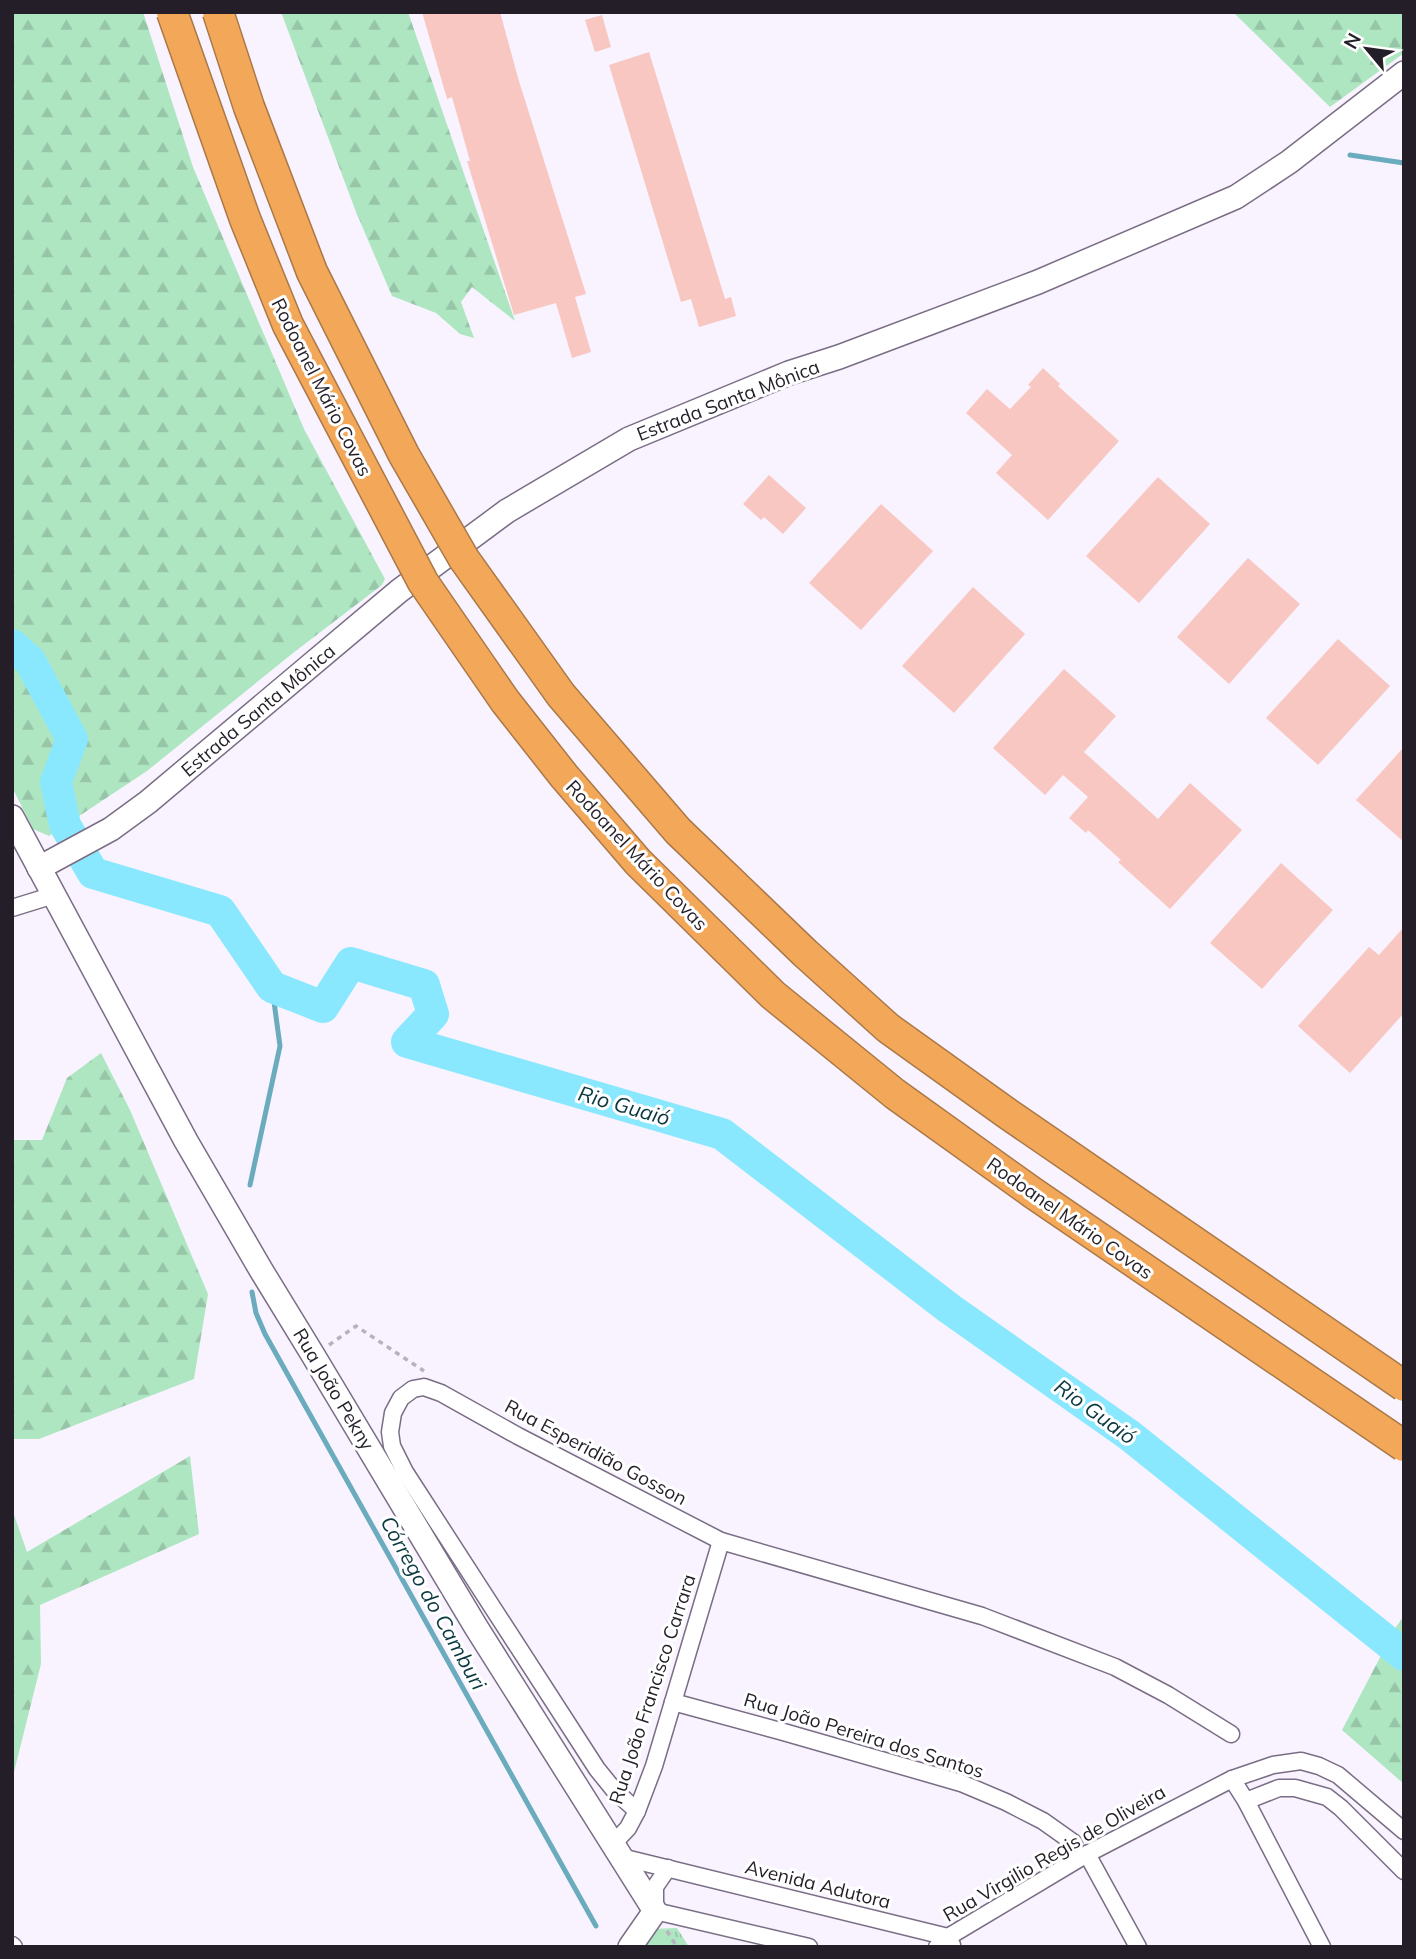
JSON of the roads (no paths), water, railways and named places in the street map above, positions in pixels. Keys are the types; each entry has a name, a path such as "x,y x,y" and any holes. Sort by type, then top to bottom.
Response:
{"highway":[{"name":"Rodoanel Mário Covas","path":"172,12 245,219 288,324 423,582 505,701 564,776 638,862 773,995 875,1078 1033,1193 1404,1446"},
{"path":"218,12 249,107 312,271 404,455 464,559 561,695 678,831 888,1028 1008,1114 1404,1386"}],"main road":[{"name":"Estrada Santa Mônica","path":"47,863 111,828 148,802 399,591 507,511 629,439 789,373 839,358 1038,282 1236,197 1289,162 1404,73"},
{"name":"Rua João Pekny","path":"12,817 47,863 54,895 186,1141 261,1270 476,1627 655,1911"},
{"path":"630,1947 655,1911"}],"street":[{"path":"12,908 54,895"},
{"name":"Rua Esperidião Gosson","path":"637,1811 614,1790 597,1769 405,1472 392,1446 390,1432 393,1413 401,1398 413,1390 424,1387 441,1393 721,1541 982,1616 1115,1667 1168,1695 1231,1734"},
{"name":"Rua João Francisco Carrara","path":"617,1851 637,1811 654,1766 721,1541"},
{"name":"Rua João Pereira dos Santos","path":"673,1702 961,1783 1043,1821 1074,1843"},
{"name":"Rua Virgilio Regis de Oliveira","path":"946,1944 1087,1854 1232,1779 1273,1765 1301,1761 1338,1775 1404,1831"},
{"path":"1232,1779 1322,1947"},
{"path":"1246,1801 1279,1788 1296,1788 1326,1797 1341,1808 1404,1871"},
{"name":"Avenida Adutora","path":"617,1851 668,1868 946,1944"},
{"path":"1087,1854 1138,1947"},
{"path":"668,1868 655,1887 655,1911 809,1947"}],"waterway":[{"path":"1350,155 1404,163"},
{"name":"Rio Guaió","path":"12,645 30,661 72,739 56,782 65,825 93,873 220,911 272,987 323,1007 351,963 424,985 433,1014 407,1042 722,1134 950,1309 1129,1435 1404,1655"},
{"name":"Córrego do Camburi","path":"250,1185 280,1046 272,987"},
{"name":"Córrego do Camburi","path":"252,1292 256,1313 265,1334 596,1926"}]}
